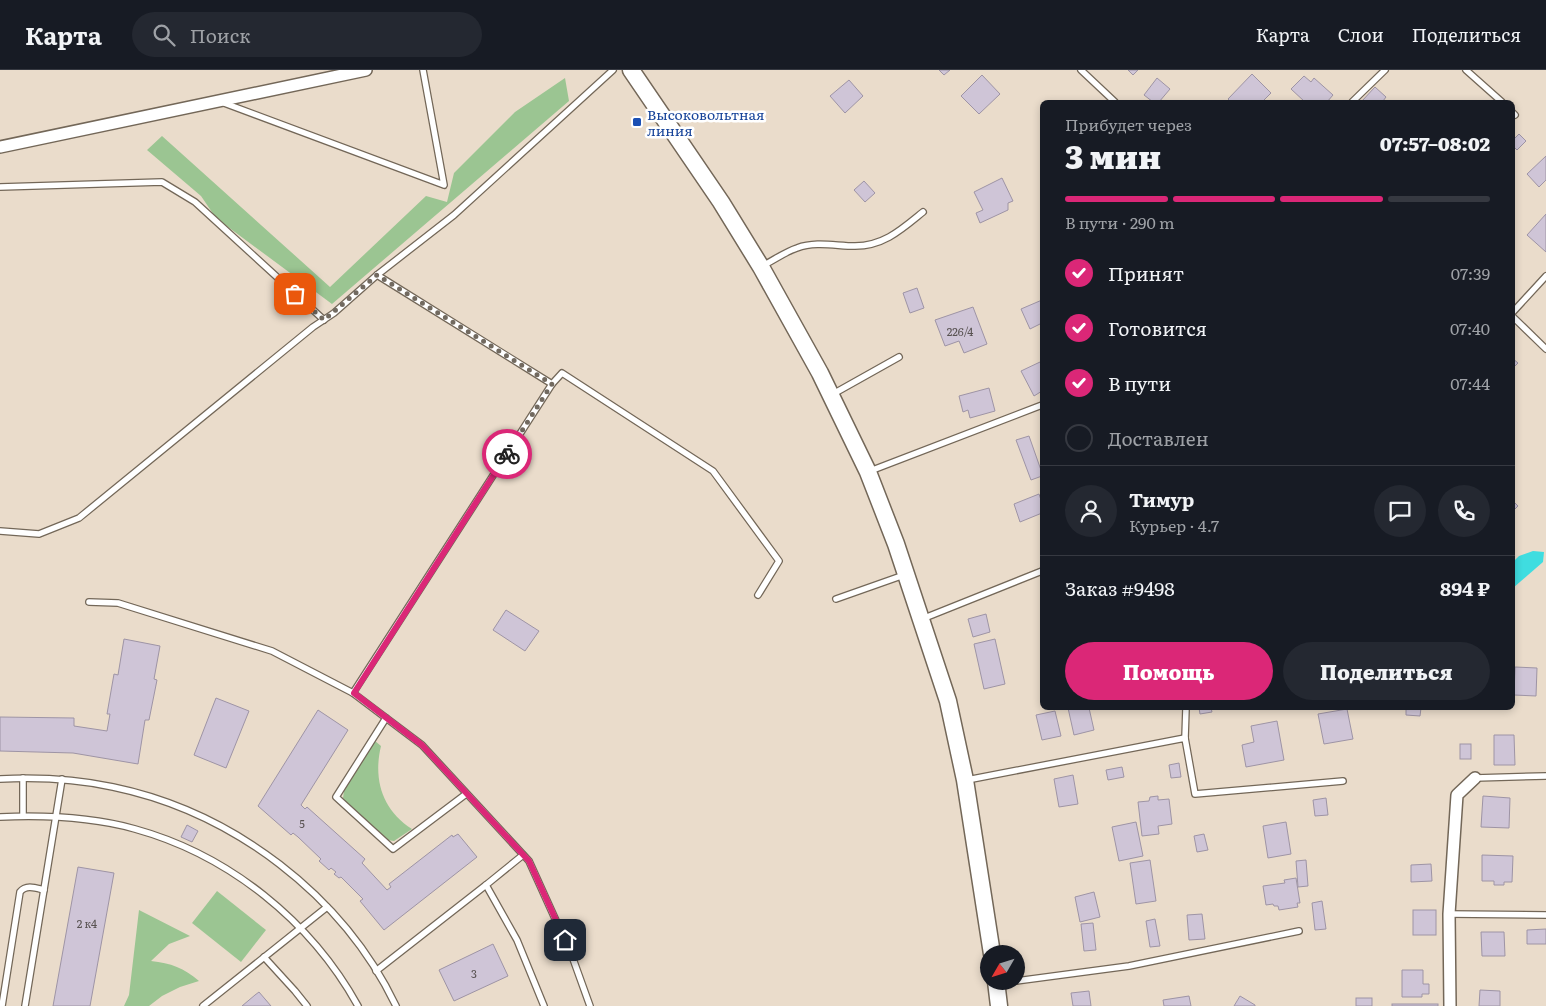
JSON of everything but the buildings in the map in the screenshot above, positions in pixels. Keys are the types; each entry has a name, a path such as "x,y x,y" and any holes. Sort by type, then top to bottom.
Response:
{"main road":[{"path":"631,70 716,194 792,320 868,472 922,619 948,701 965,780 991,945"},
{"path":"997,990 999,1006"}],"street":[{"path":"0,147 366,70"},
{"path":"1450,1006 1449,914 1457,795 1474,778"}],"lane":[{"path":"219,101 444,185 424,70"},
{"path":"0,531 39,534 79,518 377,275 454,215 614,70"},
{"path":"1081,70 1113,100"},
{"path":"1354,100 1385,70"},
{"path":"1466,70 1500,100"},
{"path":"0,187 162,182 195,202 324,320"},
{"path":"760,267 798,248 816,245 856,246 894,236 923,212"},
{"path":"377,275 552,384"},
{"path":"1515,311 1546,276"},
{"path":"1515,317 1546,349"},
{"path":"831,395 899,358"},
{"path":"354,693 552,384 562,372 714,471 779,562 758,595"},
{"path":"868,472 1040,406"},
{"path":"922,619 1040,572"},
{"path":"836,599 906,574"},
{"path":"89,602 118,603 272,652 354,693 422,745 529,861 572,956 590,1006"},
{"path":"1186,710 1185,738 1195,794 1343,781"},
{"path":"386,718 336,797 393,849 466,794"},
{"path":"965,780 1185,738"},
{"path":"1474,778 1546,776"},
{"path":"0,778 62,779 143,794 200,816 234,834 278,863 327,907 344,926 376,971 396,1006"},
{"path":"23,778 23,816"},
{"path":"25,1006 62,779"},
{"path":"0,817 78,818 134,828 182,845 259,891 301,928 335,971 358,1006"},
{"path":"376,971 523,855"},
{"path":"486,885 518,940 544,1006"},
{"path":"2,1006 20,892 23,888 27,887 44,890"},
{"path":"203,1006 327,907"},
{"path":"1449,914 1546,915"},
{"path":"1025,980 1129,966 1299,931"},
{"path":"264,958 307,1006"}],"green space":[{"path":"565,78 569,101 332,304 216,218 201,196 147,150 162,136 330,287 426,196 447,202 454,173 515,112"},
{"path":"375,741 381,746 378,770 382,793 393,813 412,829 394,841 387,840 343,798 344,791"},
{"path":"217,891 266,930 241,962 192,923"},
{"path":"139,910 190,936 169,944 151,961 177,967 199,981 180,987 162,996 149,1006 124,1006 129,995"}],"water":[{"path":"1533,551 1544,552 1543,562 1515,586 1515,560 1519,556"}],"way so far":[{"path":"295,294 324,320 377,275 552,384 507,454"}],"place":[{"name":"Высоковольтная линия","path":"637,122"}],"route":[{"path":"507,454 418,590 354,693 422,745 529,861 565,940"}]}
